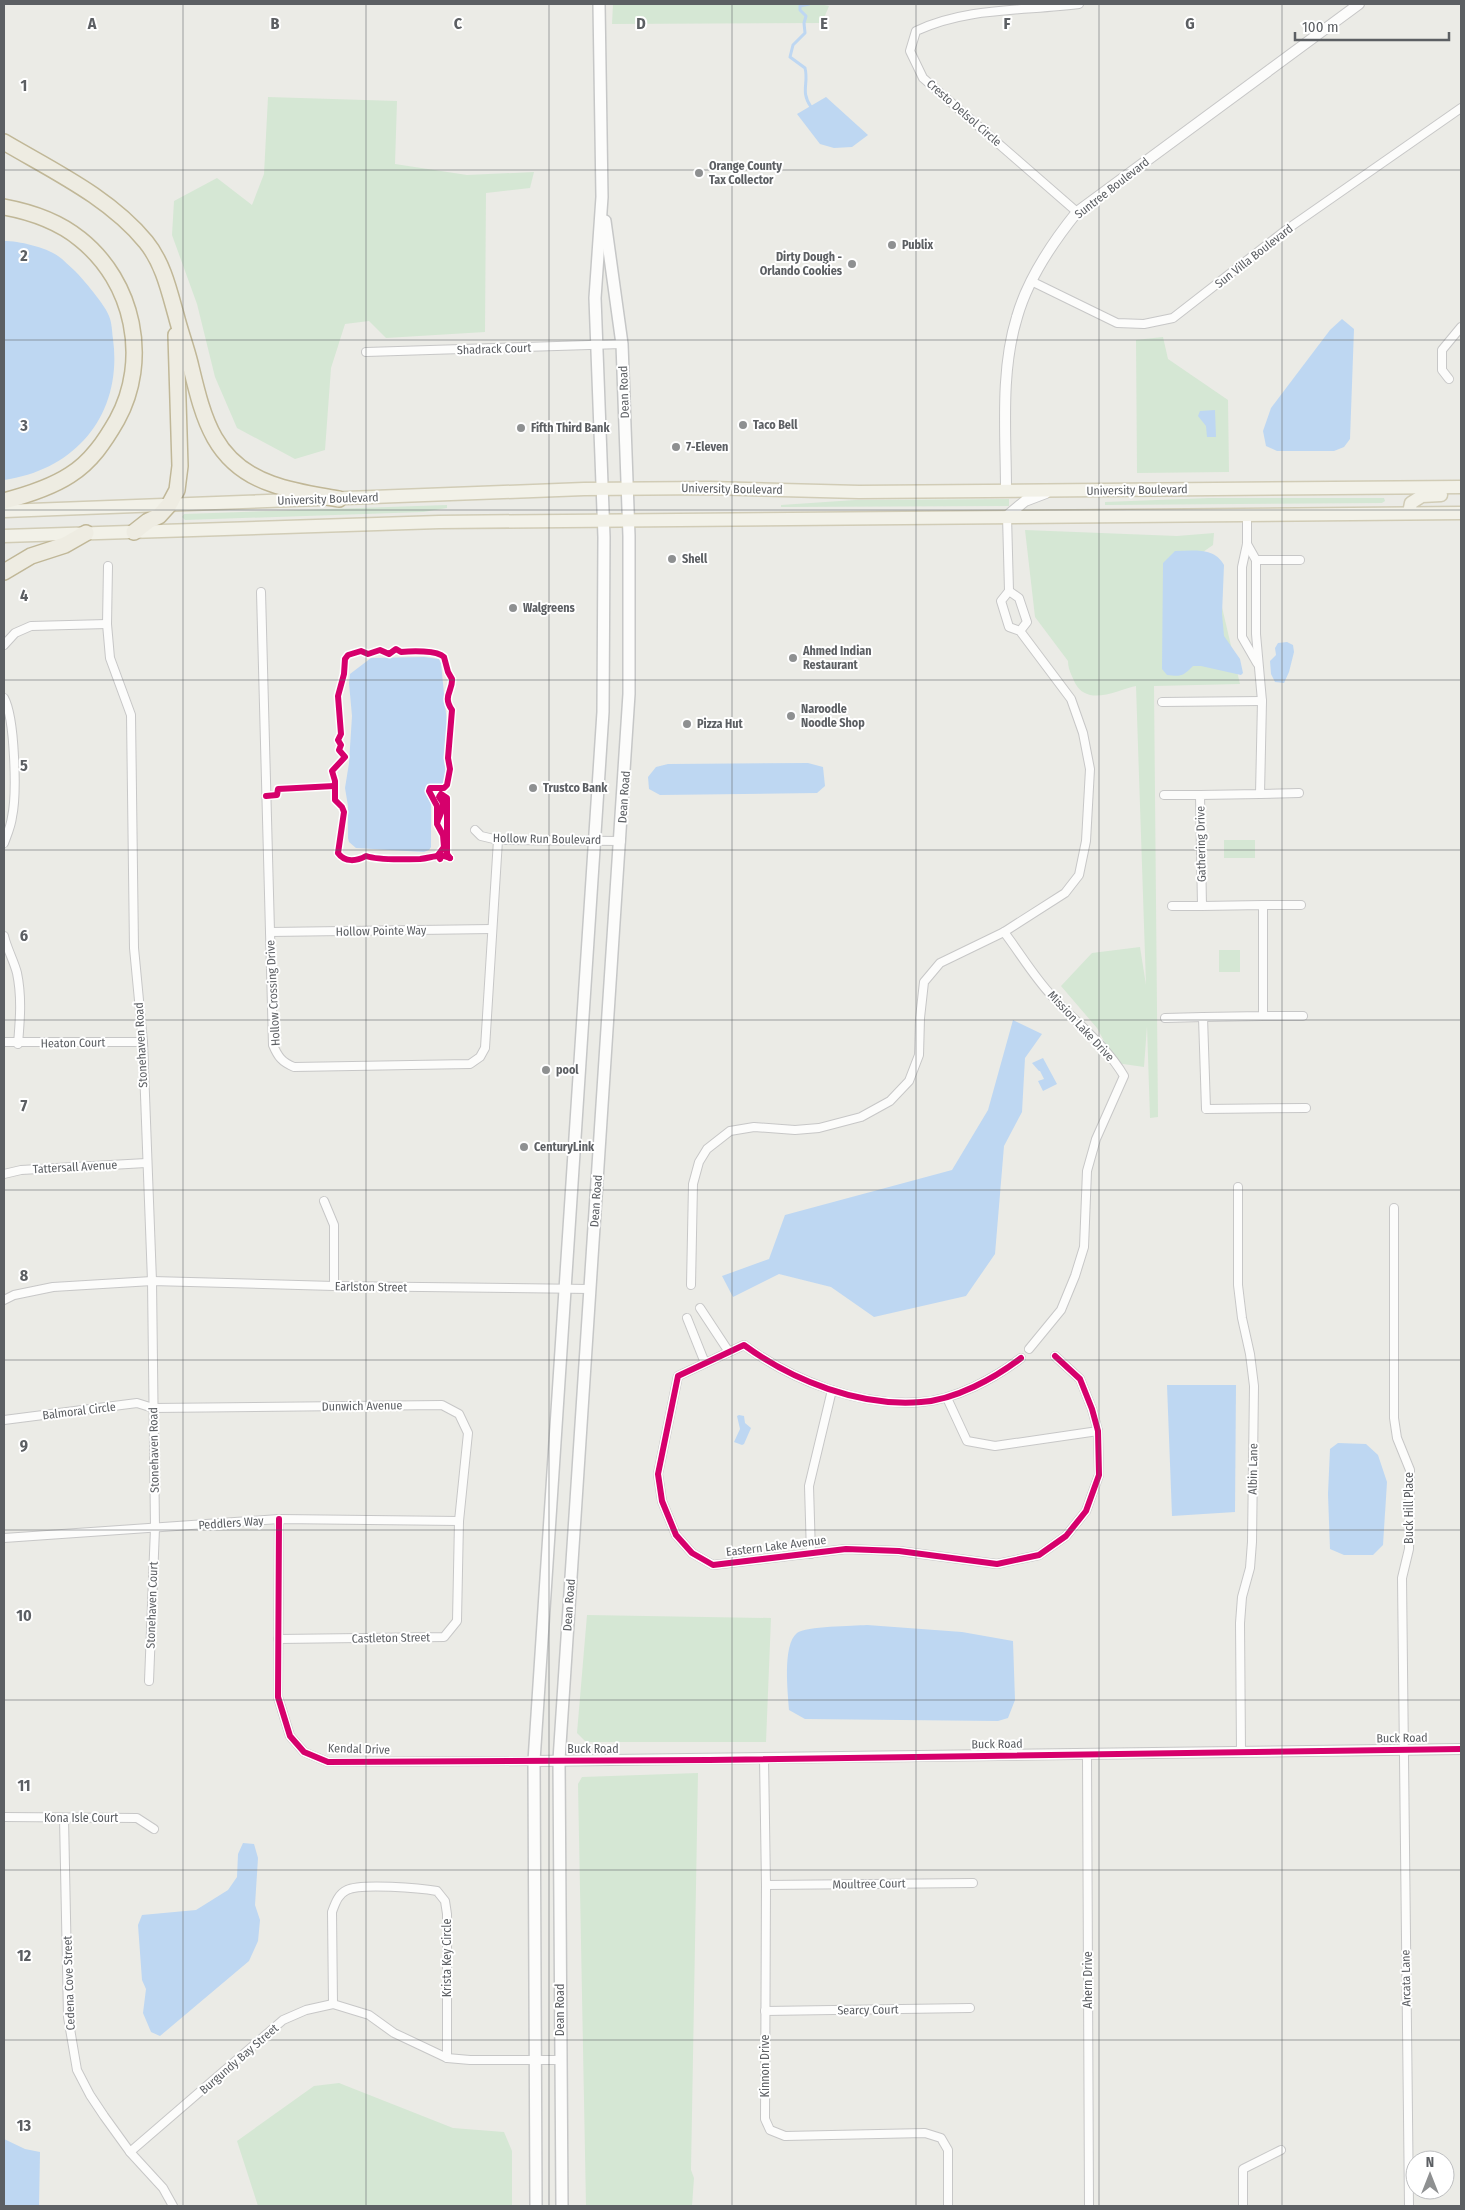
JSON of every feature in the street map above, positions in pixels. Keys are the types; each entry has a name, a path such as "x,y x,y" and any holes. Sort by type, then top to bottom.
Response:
{"highway":[{"path":"4,142 111,206 146,243 166,279 206,423 218,446 231,460 249,474 270,484 289,490 339,498"},
{"path":"4,207 29,212 55,223 79,238 99,257 115,280 128,308 134,335 135,355 131,386 121,413 106,440 90,459 72,474 44,490 4,501"},
{"path":"134,532 148,521 159,516 169,505 177,490 180,466 175,314"},
{"path":"4,572 30,556 65,545 86,533"}],"main road":[{"name":"Dean Road","path":"536,2206 534,1761 596,841 605,652 603,520 595,298 602,197 599,4"},
{"name":"Dean Road","path":"562,2206 559,1760 621,841 629,685 629,520 622,344 602,197"},
{"name":"University Boulevard","path":"4,511 602,489 734,488 859,492 1461,487"},
{"path":"1409,514 1411,504 1422,496 1461,493"},
{"name":"University Boulevard","path":"4,536 403,523 1461,513"}],"street":[{"name":"Cresto Delsol Circle","path":"1077,212 923,78 910,52 916,31 934,22 971,14 1079,4"},
{"name":"Suntree Boulevard","path":"1006,491 1006,383 1008,352 1017,316 1031,281 1053,242 1077,212 1359,4"},
{"name":"Sun Villa Boulevard","path":"1031,281 1117,323 1144,324 1173,318 1286,230 1461,108"},
{"path":"1449,378 1442,370 1442,350 1461,327"},
{"name":"Shadrack Court","path":"366,352 622,344"},
{"path":"691,1285 693,1184 698,1162 707,1149 730,1131 754,1127 795,1130 819,1128 861,1117 890,1101 909,1080 919,1055 920,1018 924,982 940,964 1004,932 1065,893 1079,875 1086,841 1090,769 1083,733 1071,699 1020,630 1009,627 1002,601 1009,591 1007,516 1025,501 1052,490"},
{"path":"1247,514 1247,544 1242,567 1242,637 1258,665"},
{"path":"1247,544 1256,560 1258,665 1262,701 1260,794"},
{"path":"1256,560 1300,560"},
{"name":"Stonehaven Road","path":"108,566 110,658 131,715 134,948 143,1042 146,1163 152,1280 154,1528"},
{"path":"1009,591 1020,598 1027,622 1020,630"},
{"name":"Hollow Crossing Drive","path":"261,592 273,1045 278,1057 285,1064 294,1067 470,1064 480,1057 485,1048 498,840"},
{"path":"4,645 15,634 30,626 108,624"},
{"path":"4,698 11,719 14,798 12,818 4,843"},
{"path":"1162,702 1262,701"},
{"name":"Gathering Drive","path":"1202,906 1200,795 1299,793"},
{"path":"1164,795 1200,795"},
{"name":"Hollow Run Boulevard","path":"475,830 481,836 498,840 621,841"},
{"path":"1263,905 1263,1016"},
{"path":"1172,906 1301,905"},
{"name":"Hollow Pointe Way","path":"270,932 492,930"},
{"name":"Mission Lake Drive","path":"1004,932 1052,996 1094,1037 1116,1063 1124,1076 1096,1140 1087,1171 1084,1247 1075,1276 1061,1310 1029,1349"},
{"path":"4,936 17,972 21,1008 18,1044"},
{"path":"1165,1018 1303,1016"},
{"path":"1203,1017 1206,1109 1306,1108"},
{"name":"Heaton Court","path":"4,1042 18,1044 143,1042"},
{"name":"Tattersall Avenue","path":"4,1174 21,1170 146,1163"},
{"name":"Albin Lane","path":"1238,1187 1238,1286 1254,1386 1252,1542 1250,1568 1242,1597 1240,1623 1240,1752"},
{"path":"324,1201 334,1225 334,1286"},
{"name":"Buck Hill Place","path":"1394,1208 1394,1418 1397,1438 1410,1470 1409,1549 1403,1565 1402,1578 1403,1750"},
{"path":"4,1300 53,1287 152,1280"},
{"name":"Earlston Street","path":"152,1280 334,1286 590,1288"},
{"path":"700,1308 729,1352"},
{"path":"687,1318 705,1364"},
{"name":"Eastern Lake Avenue","path":"1021,1358 1002,1373 947,1398 922,1402 880,1402 832,1390 798,1376 744,1345 678,1376 658,1474 662,1501 676,1535 692,1553 713,1565 846,1549 899,1551 997,1564 1038,1555 1066,1536 1086,1511 1099,1475 1098,1431 1092,1409 1080,1379 1055,1356"},
{"path":"811,1554 809,1486 832,1390"},
{"path":"947,1398 967,1441 995,1446 1098,1431"},
{"name":"Balmoral Circle","path":"4,1420 138,1403 153,1408"},
{"name":"Dunwich Avenue","path":"153,1408 442,1405 460,1414 468,1433 459,1522"},
{"name":"Kendal Drive","path":"279,1520 278,1697 290,1736 304,1752 328,1762 534,1761"},
{"name":"Peddlers Way","path":"4,1538 279,1520 459,1522"},
{"name":"Castleton Street","path":"278,1639 444,1637 457,1621 459,1522"},
{"name":"Stonehaven Court","path":"149,1681 154,1528"},
{"name":"Buck Road","path":"534,1761 1461,1749"},
{"name":"Arcata Lane","path":"1403,1750 1409,2206"},
{"name":"Ahern Drive","path":"1087,1754 1089,2206"},
{"name":"Kinnon Drive","path":"764,1758 766,1885 765,2119 770,2130 785,2136 924,2133 941,2138 948,2150 948,2206"},
{"name":"Kona Isle Court","path":"4,1817 137,1818 154,1829"},
{"name":"Cedena Cove Street","path":"64,1818 68,2017 77,2070 90,2095 130,2152 163,2188 173,2206"},
{"name":"Moultree Court","path":"766,1885 973,1883"},
{"name":"Krista Key Circle","path":"333,2004 332,1912 336,1900 346,1890 359,1888 424,1888 437,1891 445,1901 448,1914 447,2058"},
{"name":"Burgundy Bay Street","path":"130,2152 283,2020 306,2010 333,2004 369,2015 394,2033 447,2058 470,2060 561,2060"},
{"name":"Searcy Court","path":"765,2011 970,2008"},
{"path":"1243,2206 1243,2169 1281,2150"}],"green space":[{"path":"613,4 820,4 829,6 822,23 612,24"},
{"path":"268,97 397,101 395,164 467,175 534,172 530,188 486,193 485,332 386,338 369,321 345,324 331,368 325,450 295,459 237,428 215,377 197,304 172,235 174,201 217,178 252,205 264,174"},
{"path":"1163,337 1168,359 1228,400 1229,472 1137,473 1136,340"},
{"path":"1209,498 1384,498 1385,501 1382,503 1105,505 1105,502"},
{"path":"1009,499 1009,506 781,507 781,505 855,500"},
{"path":"447,505 447,508 423,512 185,520 182,517 184,514"},
{"path":"1025,530 1177,536 1214,533 1213,545 1203,552 1221,603 1240,684 1154,686 1158,1117 1150,1118 1147,1026 1144,1067 1116,1063 1097,1028 1061,986 1092,953 1140,947 1146,985 1136,686 1095,696 1087,694 1075,683 1069,670 1068,661 1035,617"},
{"path":"1224,840 1255,840 1255,858 1224,858"},
{"path":"1219,950 1240,950 1240,972 1219,972"},
{"path":"587,1615 771,1618 766,1742 586,1742 577,1733"},
{"path":"698,1773 691,2170 694,2178 692,2206 586,2206 578,1784 582,1777"},
{"path":"339,2083 453,2128 504,2132 512,2151 512,2206 258,2206 237,2141 314,2086"}],"water":[{"path":"826,97 868,135 852,147 834,148 820,144 797,114"},
{"path":"4,241 32,245 53,253 62,259 83,280 104,306 110,319 114,366 110,391 102,413 90,433 73,451 53,464 30,474 4,480"},
{"path":"1342,319 1354,329 1350,439 1344,447 1334,451 1277,451 1266,446 1263,431 1271,408 1330,330"},
{"path":"1215,410 1216,437 1207,437 1206,426 1198,416 1200,411"},
{"path":"1175,551 1202,551 1209,553 1220,559 1224,565 1222,614 1224,636 1240,659 1243,673 1241,675 1201,666 1193,666 1179,676 1167,675 1162,669 1163,563"},
{"path":"1287,642 1293,645 1294,652 1289,672 1284,683 1275,682 1271,674 1270,661 1276,655 1275,648 1278,643"},
{"path":"424,657 439,659 441,663 449,744 446,785 445,787 432,787 428,791 431,800 431,847 424,852 356,848 349,842 348,838 348,806 345,788 349,763 352,716 350,674 371,658"},
{"path":"808,763 823,767 825,786 817,793 660,795 649,789 648,777 656,767 668,764"},
{"path":"1013,1020 1042,1034 1025,1058 1022,1112 1004,1146 995,1254 966,1296 874,1317 831,1287 779,1274 733,1297 722,1276 769,1259 785,1215 952,1170 988,1110"},
{"path":"1043,1058 1057,1084 1043,1091 1038,1081 1044,1079 1040,1071 1032,1063"},
{"path":"1167,1385 1236,1385 1235,1512 1172,1516"},
{"path":"737,1416 744,1416 745,1423 751,1428 742,1445 734,1442 740,1429"},
{"path":"1338,1443 1366,1444 1378,1455 1387,1482 1383,1545 1373,1555 1344,1555 1330,1549 1328,1494 1330,1449"},
{"path":"867,1625 962,1632 1013,1641 1015,1700 1008,1718 998,1721 805,1719 789,1710 787,1670 789,1648 792,1639 797,1633 810,1629"},
{"path":"243,1843 254,1844 258,1858 255,1905 260,1920 258,1941 249,1961 160,2036 151,2032 143,2013 146,1989 142,1980 138,1925 142,1915 196,1910 228,1890 237,1877 238,1854"},
{"path":"4,2139 25,2149 40,2152 39,2206 4,2206"}],"waterway":[{"path":"809,4 800,6 800,10 806,16 804,23 805,33 793,45 790,57 805,68 805,92 811,107"}],"cycle path":[{"path":"437,822 437,806 429,791 430,788 444,788 447,785 450,769 448,758 452,710 448,697 452,679 444,657 436,653 401,652 396,649 389,654 380,650 368,654 361,651 348,655 345,659 344,674 338,696 341,734 338,740 341,745 339,750 345,757 332,771 335,781 335,800 344,812 338,853 348,860 366,856 378,859 420,859 439,856 450,858"},
{"path":"266,796 277,795 278,789 334,786"},
{"path":"440,859 438,855 444,847 443,835 437,824 443,807 439,797 441,794 447,798 447,854 450,858"},
{"path":"1021,1358 974,1387 947,1397 921,1402 874,1400 828,1389 784,1370 744,1345 678,1376 658,1474 662,1501 676,1535 692,1553 713,1565 846,1549 899,1551 997,1564 1039,1555 1066,1536 1086,1511 1099,1475 1098,1431 1092,1409 1080,1379 1055,1356"},
{"path":"279,1519 278,1697 290,1736 304,1752 328,1762 709,1760 1461,1749"}],"place":[{"name":"Orange County Tax Collector","path":"699,173"},
{"name":"Publix","path":"892,245"},
{"name":"Dirty Dough - Orlando Cookies","path":"852,264"},
{"name":"Taco Bell","path":"743,425"},
{"name":"Fifth Third Bank","path":"521,428"},
{"name":"7-Eleven","path":"676,447"},
{"name":"Shell","path":"672,559"},
{"name":"Walgreens","path":"513,608"},
{"name":"Ahmed Indian Restaurant","path":"793,658"},
{"name":"Naroodle Noodle Shop","path":"791,716"},
{"name":"Pizza Hut","path":"687,724"},
{"name":"Trustco Bank","path":"533,788"},
{"name":"pool","path":"546,1070"},
{"name":"CenturyLink","path":"524,1147"}]}
